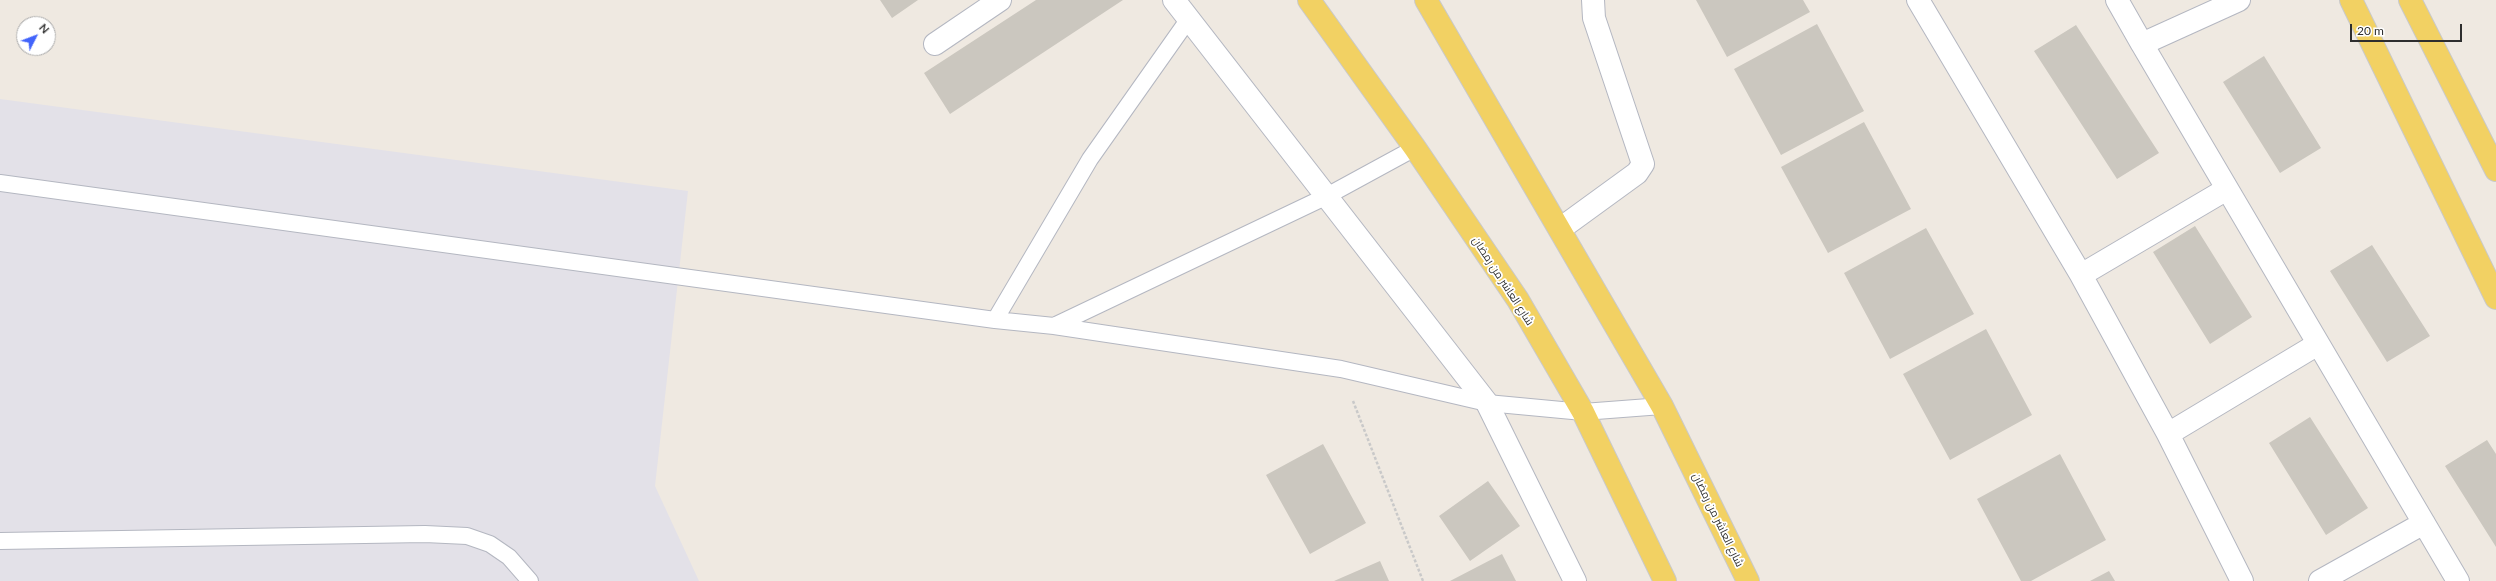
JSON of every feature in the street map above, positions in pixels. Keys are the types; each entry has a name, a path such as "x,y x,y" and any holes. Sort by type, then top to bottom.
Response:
{"main road":[{"name":"شارع العاشر من رمضان","path":"1309,0 1415,148 1518,300 1583,412 1665,581"},
{"name":"شارع العاشر من رمضان","path":"1426,0 1662,406 1748,581"},
{"path":"2351,0 2496,298"},
{"path":"2410,0 2496,170"}],"street":[{"path":"935,44 1000,0"},
{"path":"1174,0 1325,197 1487,402 1575,581"},
{"path":"1560,229 1637,173 1644,164 1594,18 1593,0"},
{"path":"1918,0 2081,275 2168,434 2242,581"},
{"path":"2117,0 2227,190 2458,581"},
{"path":"2142,44 2239,0"},
{"path":"2081,275 2227,190"},
{"path":"2168,434 2318,344"},
{"path":"2320,581 2424,523"}],"lane":[{"path":"995,320 1090,159 1188,20"},
{"path":"1054,326 1325,197 1415,148"},
{"path":"0,183 995,320 1054,326 1341,369 1487,402 1583,412 1662,406"},
{"path":"0,541 425,534 467,536 490,544 502,553 530,581"}],"path":[{"path":"1341,369 1423,581"}],"shaded area":[{"path":"0,99 688,191 655,486 699,581 0,581"}],"building":[{"path":"880,0 918,0 892,18"},
{"path":"1036,0 1123,0 950,114 924,73"},
{"path":"1696,0 1803,0 1810,12 1727,57"},
{"path":"1817,24 1864,111 1781,155 1734,69"},
{"path":"2076,25 2159,153 2117,179 2034,51"},
{"path":"2264,56 2321,148 2280,173 2223,82"},
{"path":"1864,122 1911,209 1828,253 1781,167"},
{"path":"2195,226 2252,317 2210,344 2153,252"},
{"path":"1926,228 1974,314 1890,359 1844,273"},
{"path":"2372,245 2430,336 2387,362 2330,271"},
{"path":"1986,329 2032,415 1950,460 1903,374"},
{"path":"2310,417 2368,508 2326,535 2269,443"},
{"path":"2487,440 2496,454 2496,547 2445,466"},
{"path":"1323,444 1366,523 1310,554 1266,475"},
{"path":"2060,454 2106,540 2031,581 2021,581 1977,499"},
{"path":"1488,481 1520,526 1470,561 1439,516"},
{"path":"1502,554 1516,581 1450,581"},
{"path":"1380,561 1389,581 1334,581"},
{"path":"2109,571 2115,581 2090,581"}]}
